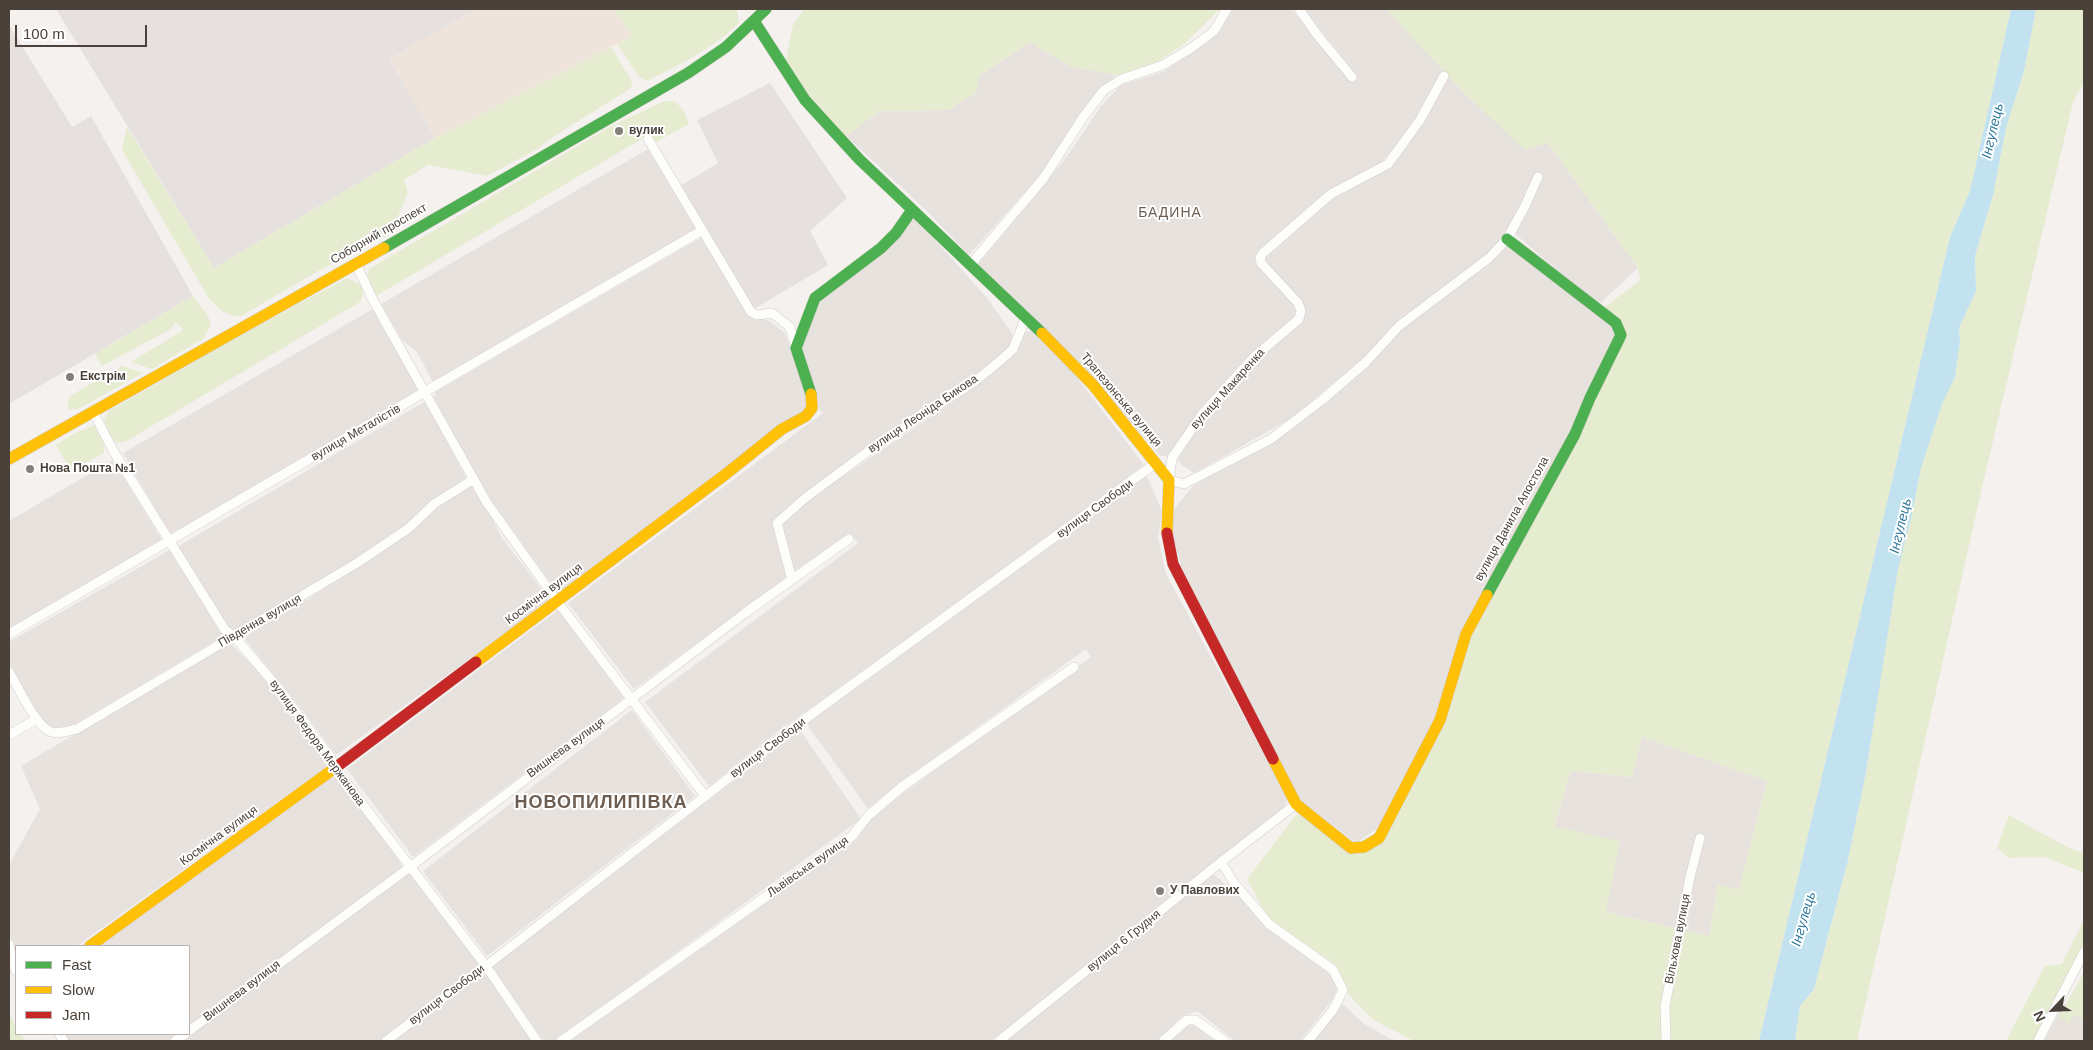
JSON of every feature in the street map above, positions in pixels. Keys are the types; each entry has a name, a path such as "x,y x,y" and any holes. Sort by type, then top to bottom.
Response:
{"street":[{"name":"Соборний проспект","path":"9,459 356,264 688,72 726,47 766,9"},
{"path":"971,264 1043,179 1084,116 1104,90 1122,79 1163,65 1190,49 1214,31 1227,9"},
{"path":"1299,9 1318,36 1352,77"},
{"name":"Трапезонська вулиця","path":"754,21 805,100 860,159 1026,317 1093,385 1169,480"},
{"name":"вулиця Макаренка","path":"1169,480 1172,458 1204,413 1253,358 1299,319 1301,311 1298,303 1261,263 1260,258 1263,253 1331,194 1388,164 1420,120 1444,76"},
{"path":"648,139 701,231 751,312 757,315 772,313 790,327 796,348"},
{"path":"1296,804 1173,564 1168,550 1167,536 1169,480 1184,484 1270,439 1322,400 1366,362 1399,326 1489,258 1507,239 1538,178"},
{"path":"796,348 815,298 881,248 896,232 912,210"},
{"name":"вулиця Металістів","path":"9,634 701,231"},
{"name":"вулиця Данила Апостола","path":"1296,804 1351,848 1364,847 1379,838 1440,720 1466,634 1545,486 1576,434 1590,398 1620,335 1616,323 1507,239"},
{"path":"356,264 374,300 427,392 487,503 557,601 705,796"},
{"name":"вулиця Леоніда Бикова","path":"792,580 777,523 804,499 878,444 974,382 1013,349 1026,317"},
{"name":"Космічна вулиця","path":"91,945 335,768 782,429 806,416 812,408 812,398 796,348"},
{"name":"вулиця Федора Мержанова","path":"92,412 168,542 225,630 234,636 279,689 331,758 335,768 486,966 537,1041"},
{"name":"вулиця Свободи","path":"386,1041 801,722 1156,463"},
{"name":"Південна вулиця","path":"37,719 49,731 61,732 76,729 357,563 409,528 434,504 474,479"},
{"name":"Вишнева вулиця","path":"190,1030 410,867 524,778 632,700 745,613 849,539"},
{"name":"Львівська вулиця","path":"561,1041 852,836 868,816 903,786 1074,667"},
{"path":"9,672 37,719 9,735"},
{"name":"вулиця 6 Грудня","path":"999,1041 1296,804"},
{"name":"Вільхова вулиця","path":"1666,1041 1665,1006 1690,877 1700,838"},
{"path":"1221,862 1234,883 1269,924 1333,970 1343,990 1333,1010 1308,1041"},
{"path":"9,944 15,968"},
{"path":"2038,1041 2084,952"},
{"path":"1163,1041 1187,1020 1195,1020 1225,1041"}],"shaded area":[{"path":"56,9 476,9 389,59 435,138 214,268"},
{"path":"476,9 613,9 632,36 435,138 389,59"},
{"path":"1233,9 1291,9 1353,82 1358,77 1304,9 1386,9 1444,71 1411,127 1382,162 1328,192 1283,230 1255,257 1256,264 1293,304 1296,310 1293,319 1252,354 1200,410 1168,457 1159,455 1083,366 978,264 1065,159 1101,106 1121,85 1163,72 1218,34"},
{"path":"9,25 72,127 91,116 193,296 9,404"},
{"path":"1030,42 1069,66 1116,75 1099,92 1049,165 969,255 928,212 846,136 880,111 949,110 976,92 980,75"},
{"path":"1448,75 1467,96 1548,143 1638,268 1598,305 1514,233 1523,202 1505,235 1485,258 1290,419 1194,473 1181,464 1177,457 1212,409 1254,360 1303,311 1262,259 1333,196 1391,167"},
{"path":"770,83 847,198 810,231 828,265 754,309 680,186 718,163 697,120"},
{"path":"648,149 697,231 433,382 417,352 402,340 381,304"},
{"path":"910,220 914,220 926,230 988,299 1013,335 1010,347 970,381 913,415 807,491 773,521 787,577 634,689 568,603 823,413 818,407 799,346 818,300"},
{"path":"702,237 750,314 771,322 785,333 810,397 809,407 559,594 484,490 434,398 435,392"},
{"path":"1508,246 1615,328 1614,339 1437,717 1379,827 1356,843 1299,799 1182,568 1172,534 1174,509 1193,486 1235,460 1369,364 1402,329 1490,263"},
{"path":"373,309 421,392 171,536 123,453"},
{"path":"1031,331 1063,359 1144,465 975,592 781,729 709,786 645,702 858,543 850,533 795,571 782,525 811,498 963,395 1015,353 1023,332"},
{"path":"426,401 466,478 428,504 404,527 297,596 279,603 235,632 229,629 177,547"},
{"path":"113,460 162,540 9,630 9,521"},
{"path":"1146,474 1162,511 1158,537 1166,574 1288,798 1283,810 1202,871 991,1041 569,1041 857,839 871,818 1091,657 1086,649 904,780 868,809 806,723"},
{"path":"469,484 476,487 502,538 550,601 336,755 244,638 299,601 308,599 410,533 434,506"},
{"path":"170,550 223,636 75,724 52,729 40,719 9,663 9,642"},
{"path":"558,610 624,698 413,857 347,769"},
{"path":"230,643 273,686 330,764 78,945 15,945 15,948 9,934 9,865 40,809 21,766"},
{"path":"632,710 695,796 487,956 423,871"},
{"path":"800,730 861,819 554,1041 542,1039 492,967"},
{"path":"1642,737 1767,781 1739,890 1718,885 1709,936 1606,912 1554,827 1571,771 1632,777"},
{"path":"337,777 399,860 402,866 400,872 190,1026 190,945 98,945 329,779"},
{"path":"409,873 415,875 478,959 479,964 477,969 381,1041 182,1041"},
{"path":"1212,873 1332,974 1337,989 1333,999 1300,1041 1235,1041 1197,1011 1181,1017 1158,1041 1006,1041"},
{"path":"483,975 489,975 535,1041 394,1041"},
{"path":"2084,998 2084,1041 2044,1041 2063,1005"},
{"path":"1343,1004 1364,1024 1394,1041 1313,1041"},
{"path":"1186,1024 1194,1025 1216,1041 1168,1041"},
{"path":"63,1035 178,1035 169,1041 68,1041"}],"green space":[{"path":"613,9 737,9 739,23 707,48 647,81 639,77 617,44 632,36"},
{"path":"804,9 1220,9 1183,45 1147,68 1116,75 1069,66 1030,42 980,75 976,92 949,110 880,111 846,136 809,95 786,59 793,25"},
{"path":"1386,9 2011,9 1970,191 1950,237 1759,1041 1414,1041 1372,1019 1349,995 1337,966 1268,918 1247,879 1295,816 1304,814 1349,850 1380,840 1444,723 1468,635 1623,335 1604,308 1640,280 1638,268 1548,143 1525,150 1467,96","holes":["1642,737 1767,781 1739,889 1718,885 1709,936 1606,912 1620,841 1554,826 1571,771 1632,777"]},
{"path":"2036,9 2084,9 2084,82 2073,102 1984,479 1857,1041 1795,1041 1800,1006 1814,989 1848,860 1866,772 1897,569 1911,519 1921,468 1942,403 1955,377 1960,342 1959,328 1976,291 1975,256 1993,195 2006,128 2024,71"},
{"path":"611,47 632,81 631,88 537,149 487,176 428,165 404,180 408,192 391,234 325,267 241,316 226,313 208,297 122,150 127,127 214,268 435,138"},
{"path":"664,101 675,101 684,111 689,124 656,142 650,134 376,296 367,278 369,269 608,128"},
{"path":"347,278 362,286 363,295 360,302 125,442 117,443 112,439 104,420 109,411 240,336"},
{"path":"193,296 207,314 211,324 204,338 152,369 131,362 182,331 182,328 175,322 171,329 102,366 95,354"},
{"path":"122,366 143,373 78,409 70,410 67,405 70,396"},
{"path":"95,425 104,444 104,453 71,471 56,445 75,433"},
{"path":"2009,815 2067,847 2084,853 2084,873 2045,857 2009,858 1997,848"},
{"path":"2084,920 2084,945 2035,1041 2006,1041 2045,966 2062,964"},
{"path":"2084,972 2084,1019 2075,1015 2071,1017 2070,1023 2058,1018"},
{"path":"9,1014 15,1024 15,1035 22,1035 25,1041 9,1041"}],"water":[{"name":"Інгулець","path":"2011,9 2036,9 2024,71 2006,128 1993,195 1975,256 1976,291 1959,328 1960,342 1955,377 1942,404 1921,468 1911,519 1898,569 1866,772 1848,860 1814,989 1800,1006 1795,1041 1759,1041 1950,237 1970,191"}],"traffic: fast":[{"path":"384,248 688,73 726,47 766,9"},
{"path":"754,21 805,100 859,159 1042,333"},
{"path":"811,394 796,348 815,298 881,248 896,233 912,210"},
{"path":"1487,595 1575,434 1590,398 1621,335 1616,323 1507,239"}],"traffic: slow":[{"path":"9,459 384,248"},
{"path":"1042,333 1093,385 1169,480 1167,533"},
{"path":"476,662 726,474 782,429 806,416 812,408 811,394"},
{"path":"1273,759 1296,804 1351,848 1364,847 1379,838 1440,720 1466,634 1487,595"},
{"path":"91,945 339,765"}],"traffic: jam":[{"path":"1167,533 1173,564 1273,759"},
{"path":"339,765 476,662"}],"place":[{"name":"вулик","path":"619,131"},
{"name":"Екстрім","path":"70,377"},
{"name":"Нова Пошта №1","path":"30,469"},
{"name":"У Павлових","path":"1160,891"}],"district":[{"name":"БАДИНА","path":"1170,213"},
{"name":"НОВОПИЛИПІВКА","path":"601,803"}]}
